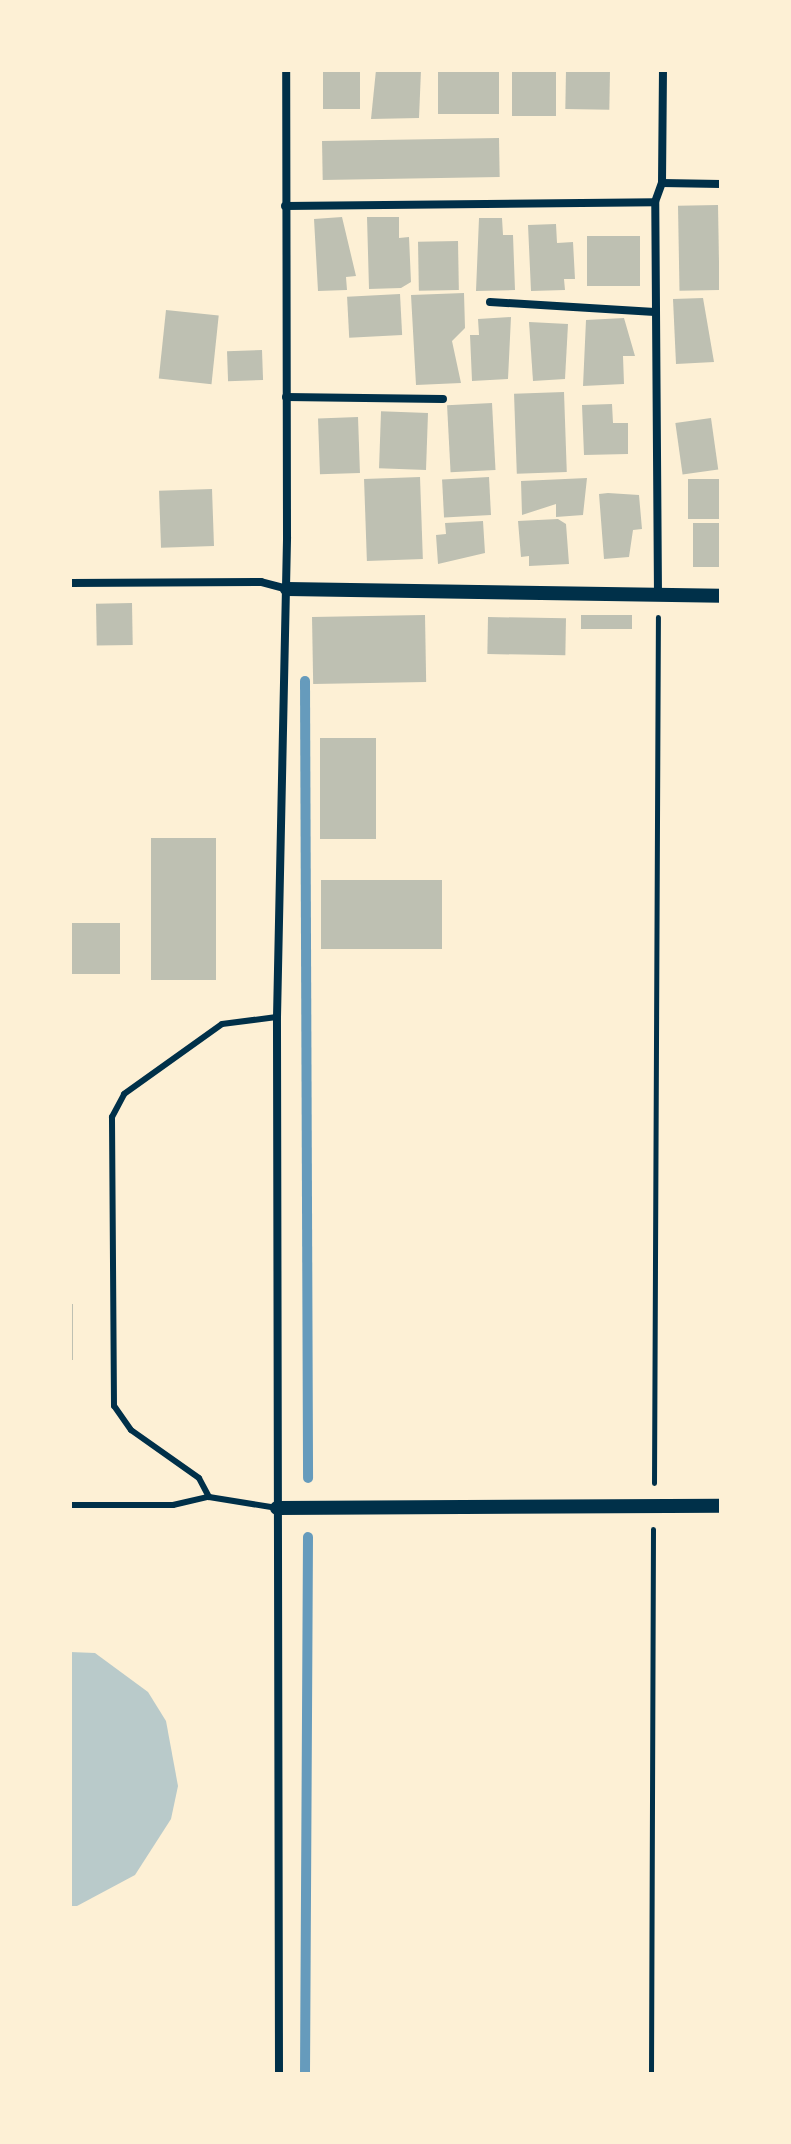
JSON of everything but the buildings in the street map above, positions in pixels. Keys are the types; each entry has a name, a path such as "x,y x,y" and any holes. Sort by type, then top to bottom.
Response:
{"street":[{"path":"279,2074 277,1017 287,589 286,70"},
{"path":"658,596 655,202 662,183 663,70"},
{"path":"662,183 721,184"},
{"path":"285,206 655,202"},
{"path":"490,302 655,312"},
{"path":"286,397 443,399"},
{"path":"70,583 261,582 287,589 721,596"},
{"path":"277,1508 721,1506"}],"lane":[{"path":"209,1497 199,1478 131,1430 114,1406 112,1117 124,1094 222,1024 277,1017"},
{"path":"70,1505 173,1505 209,1497 277,1508"}],"path":[{"path":"651,2074 658,596"}],"shaded area":[{"path":"70,1652 95,1653 148,1692 166,1721 178,1786 171,1819 135,1875 77,1906 70,1906"}],"waterway":[{"path":"305,681 308,1478"},
{"path":"305,2074 308,1537"}]}
